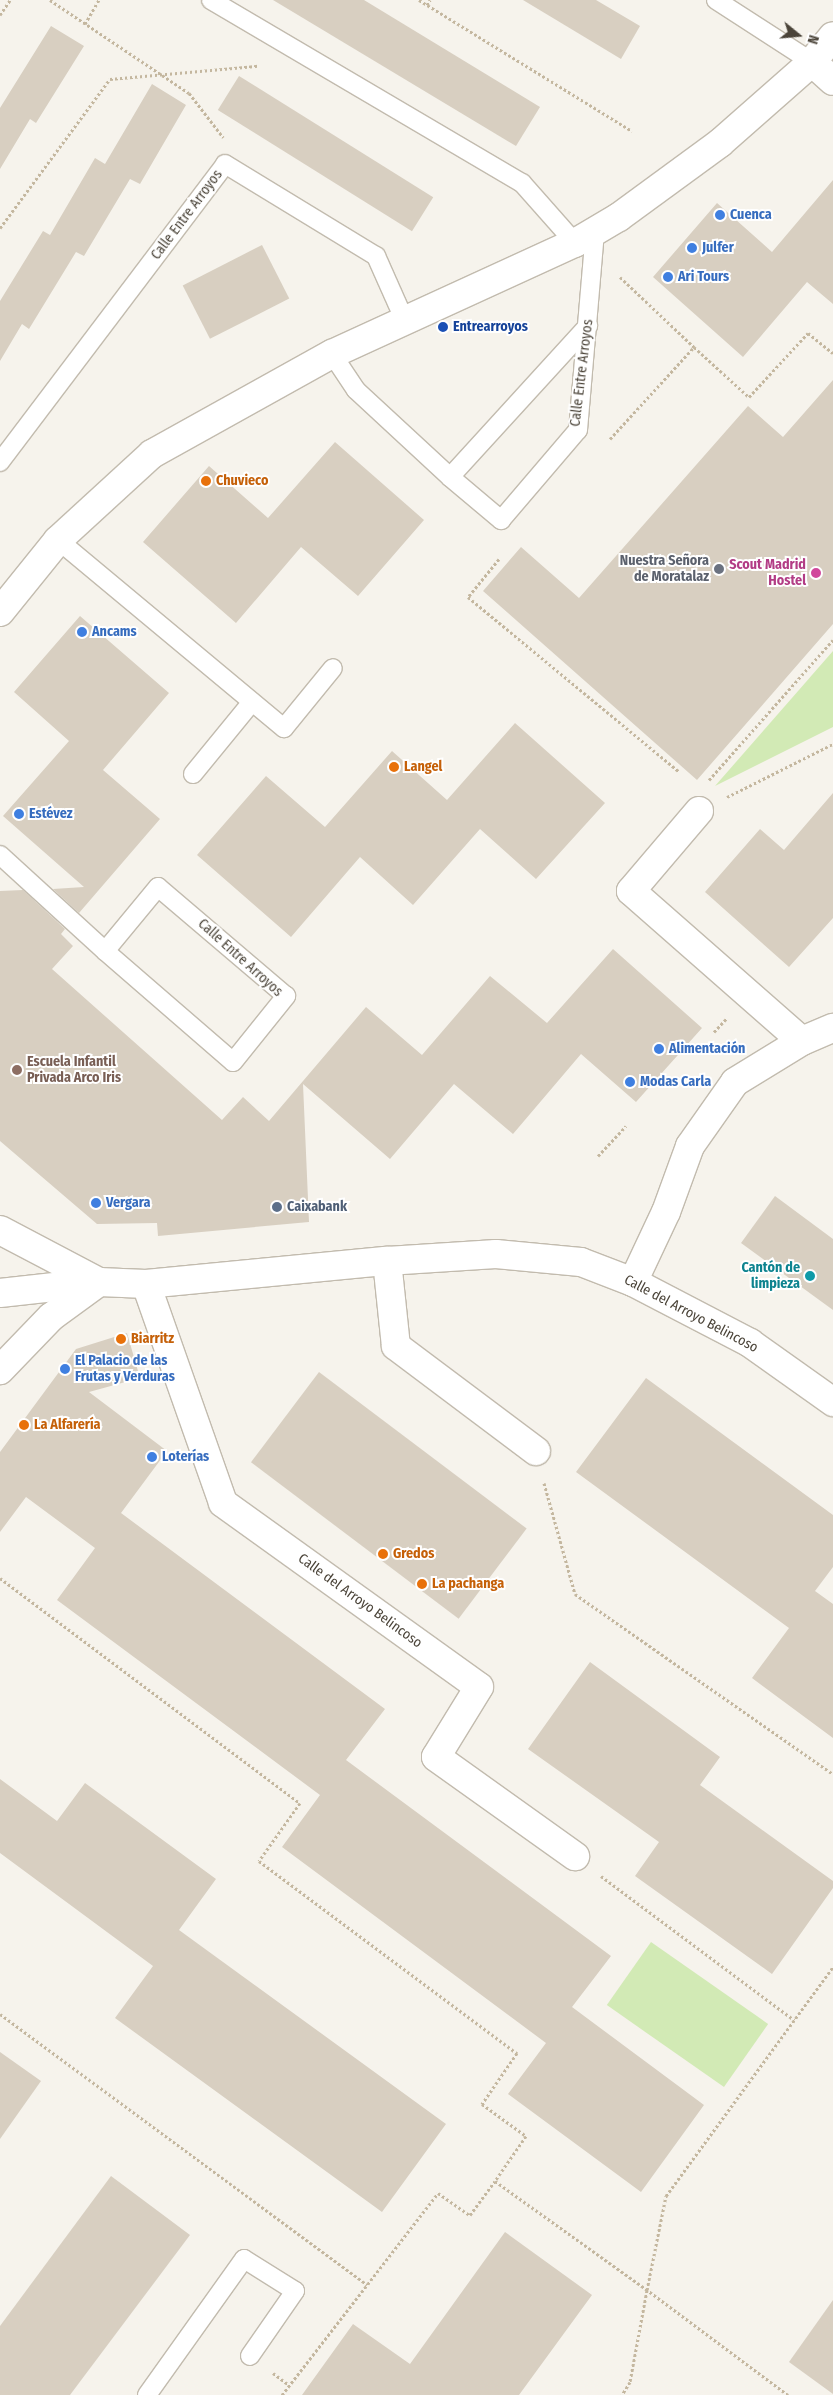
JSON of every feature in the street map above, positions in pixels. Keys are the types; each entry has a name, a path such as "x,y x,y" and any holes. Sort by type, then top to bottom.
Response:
{"street":[{"path":"4,598 58,540 152,454 332,354 585,237 618,217 720,144 812,62 833,36"},
{"path":"812,62 833,81"},
{"path":"699,811 632,890 802,1041"},
{"path":"633,1282 666,1212 690,1146 735,1082 802,1041 833,1028"},
{"name":"Calle del Arroyo Belincoso","path":"0,1230 99,1282"},
{"name":"Calle del Arroyo Belincoso","path":"0,1293 99,1282 146,1284 387,1261 496,1254 581,1262 633,1282 750,1343 833,1402"},
{"path":"387,1261 396,1346 536,1451"},
{"path":"0,1370 51,1317 99,1282"},
{"name":"Calle del Arroyo Belincoso","path":"146,1284 223,1503 479,1687 436,1757 575,1856"}],"lane":[{"path":"211,0 522,183 585,237"},
{"path":"716,0 812,62"},
{"name":"Calle Entre Arroyos","path":"0,462 225,164 376,256 405,321"},
{"name":"Calle Entre Arroyos","path":"332,354 356,390 450,477 501,520 578,430 588,326 585,237"},
{"path":"450,477 588,326"},
{"path":"58,540 284,728 333,668"},
{"path":"193,774 252,702"},
{"name":"Calle Entre Arroyos","path":"0,855 105,951 233,1062 286,996 158,887 105,951"},
{"path":"148,2395 244,2259 295,2291 250,2356"}],"path":[{"path":"0,15 10,0"},
{"path":"50,0 189,93 225,139"},
{"path":"85,24 99,0"},
{"path":"419,0 632,130"},
{"path":"427,5 430,0"},
{"path":"0,228 110,80 257,66"},
{"path":"619,276 749,396 808,333 833,353"},
{"path":"610,439 694,347"},
{"path":"499,559 468,597 678,771"},
{"path":"707,783 833,640"},
{"path":"724,798 833,744"},
{"path":"714,1032 726,1018"},
{"path":"598,1156 626,1126"},
{"path":"536,1451 575,1594 833,1774"},
{"path":"0,1578 300,1803 259,1861 517,2053 482,2104 526,2136 470,2215 438,2193 282,2395"},
{"path":"575,1856 794,2020"},
{"path":"622,2395 630,2382 666,2196 833,1966"},
{"path":"0,2014 367,2285"},
{"path":"495,2181 648,2290 788,2395"}],"green space":[{"path":"833,651 833,727 715,786"},
{"path":"651,1942 768,2024 724,2087 607,2005"}],"building":[{"path":"273,0 364,0 540,107 516,146"},
{"path":"523,0 596,0 640,26 621,59"},
{"path":"51,26 84,46 36,123 30,119 0,169 0,108"},
{"path":"239,76 433,197 412,231 218,110"},
{"path":"152,84 186,105 140,184 130,179 84,256 76,252 29,329 22,324 0,361 0,301 43,231 50,235 95,158 105,164"},
{"path":"833,180 833,304 807,282 743,357 653,277 717,203 772,252"},
{"path":"262,245 289,298 210,339 183,285"},
{"name":"Nuestra Señora de Moratalaz","path":"833,380 833,624 697,780 483,591 521,547 579,598 748,406 783,437"},
{"path":"335,442 424,520 358,596 301,547 236,623 143,542 209,466 268,518"},
{"path":"80,616 169,693 103,770 160,819 79,913 53,889 84,887 3,816 69,741 14,692"},
{"path":"515,723 605,803 536,879 480,829 413,905 360,857 291,937 197,855 266,776 325,827 392,751 447,800"},
{"path":"833,793 833,918 789,967 705,892 760,829 784,850"},
{"path":"23,890 65,929 61,934 73,946 52,969 222,1120 243,1097 269,1121 366,1007 422,1055 490,976 547,1023 613,949 702,1028 636,1102 581,1054 513,1134 454,1084 390,1159 303,1084 309,1222 158,1236 157,1223 97,1224 0,1141 0,891"},
{"name":"Cantón de limpieza","path":"775,1196 833,1239 833,1310 741,1243"},
{"path":"127,1333 140,1378 89,1392 167,1451 121,1513 385,1709 346,1760 611,1956 572,2007 704,2105 641,2192 508,2094 546,2043 282,1847 320,1795 57,1600 95,1548 26,1497 0,1532 0,1452 76,1349"},
{"path":"319,1372 527,1528 459,1619 251,1462"},
{"path":"646,1378 833,1515 833,1567 815,1591 833,1604 833,1738 752,1678 789,1628 576,1472"},
{"path":"590,1662 720,1757 700,1785 833,1881 833,1888 772,1974 635,1876 659,1842 528,1749"},
{"path":"0,1779 57,1821 85,1783 216,1879 179,1930 446,2124 382,2212 115,2018 153,1966 0,1853"},
{"path":"0,2052 41,2081 0,2139"},
{"path":"111,2176 190,2235 70,2395 0,2395 0,2326"},
{"path":"505,2232 592,2295 519,2395 302,2395 353,2324 410,2364"},
{"path":"833,2300 833,2394 789,2362"}],"place":[{"name":"Cuenca","path":"720,215"},
{"name":"Julfer","path":"692,248"},
{"name":"Ari Tours","path":"668,277"},
{"name":"Entrearroyos","path":"443,327"},
{"name":"Chuvieco","path":"206,481"},
{"name":"Nuestra Señora de Moratalaz","path":"719,569"},
{"name":"Scout Madrid Hostel","path":"816,573"},
{"name":"Ancams","path":"82,632"},
{"name":"Langel","path":"394,767"},
{"name":"Estévez","path":"19,814"},
{"name":"Alimentación","path":"659,1049"},
{"name":"Escuela Infantil Privada Arco Iris","path":"17,1070"},
{"name":"Modas Carla","path":"630,1082"},
{"name":"Vergara","path":"96,1203"},
{"name":"Caixabank","path":"277,1207"},
{"name":"Cantón de limpieza","path":"810,1276"},
{"name":"Biarritz","path":"121,1339"},
{"name":"El Palacio de las Frutas y Verduras","path":"65,1369"},
{"name":"La Alfarería","path":"24,1425"},
{"name":"Loterías","path":"152,1457"},
{"name":"Gredos","path":"383,1554"},
{"name":"La pachanga","path":"422,1584"}]}
